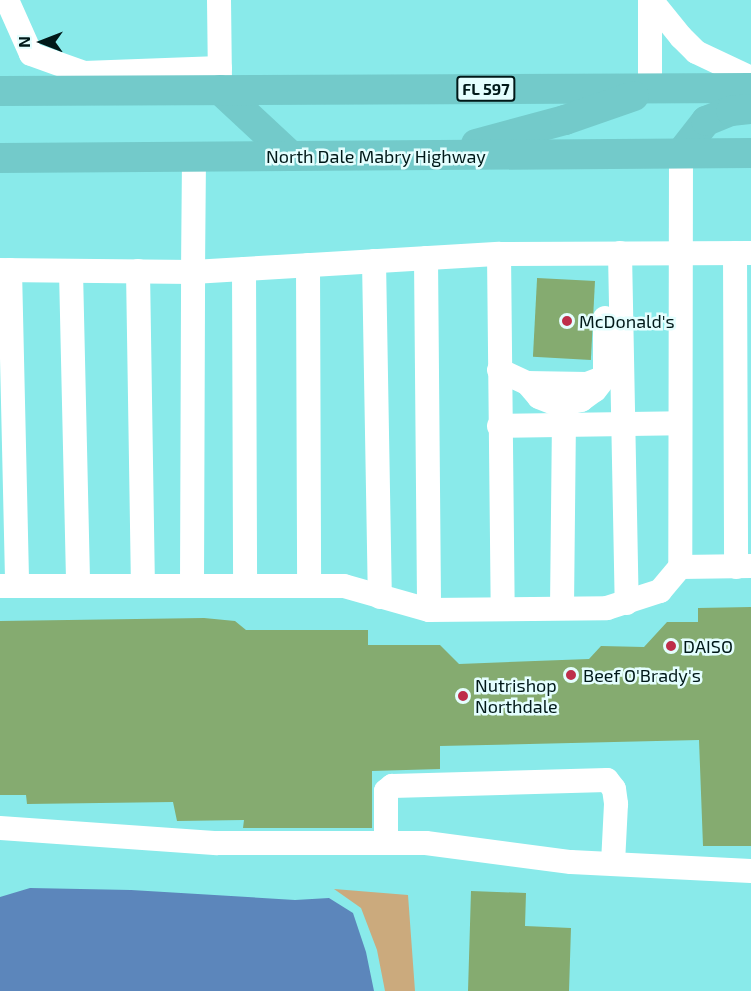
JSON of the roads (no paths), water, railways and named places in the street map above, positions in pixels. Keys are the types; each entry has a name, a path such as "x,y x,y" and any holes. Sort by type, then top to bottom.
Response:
{"main road":[{"name":"FL 597","path":"0,91 220,79 650,89 751,88"},
{"path":"220,79 291,156"},
{"path":"436,155 564,120 619,103 650,89"},
{"path":"681,153 706,121 731,111 751,109"},
{"name":"North Dale Mabry Highway","path":"0,158 751,153"}],"lane":[{"path":"7,0 31,54 84,73 220,79 219,0"},
{"path":"651,0 696,52 751,78"},
{"path":"650,89 651,0"},
{"path":"680,567 744,566 743,253 681,253 620,264 499,254 193,272 5,270 9,586 344,586 429,610 607,608 660,591 680,567 680,423 681,253 681,153"},
{"path":"192,586 194,157"},
{"path":"499,254 503,609"},
{"path":"426,258 429,610"},
{"path":"374,261 380,597"},
{"path":"499,370 527,383 587,384 605,377 605,297 620,264"},
{"path":"620,264 627,603"},
{"path":"308,265 309,586"},
{"path":"244,269 245,586"},
{"path":"71,271 78,586"},
{"path":"138,271 143,586"},
{"path":"500,426 680,423"},
{"path":"562,608 564,425"},
{"path":"386,843 386,791 392,786 608,780 614,789 616,804 613,863"},
{"path":"0,828 217,843 426,843 535,859 751,871"}],"water":[{"path":"30,888 131,890 295,900 329,898 353,913 366,952 374,991 0,991 0,897"}],"place":[{"name":"McDonald's","path":"567,321"},
{"name":"DAISO","path":"671,646"},
{"name":"Beef O'Brady's","path":"571,675"},
{"name":"Nutrishop Northdale","path":"463,696"}]}
